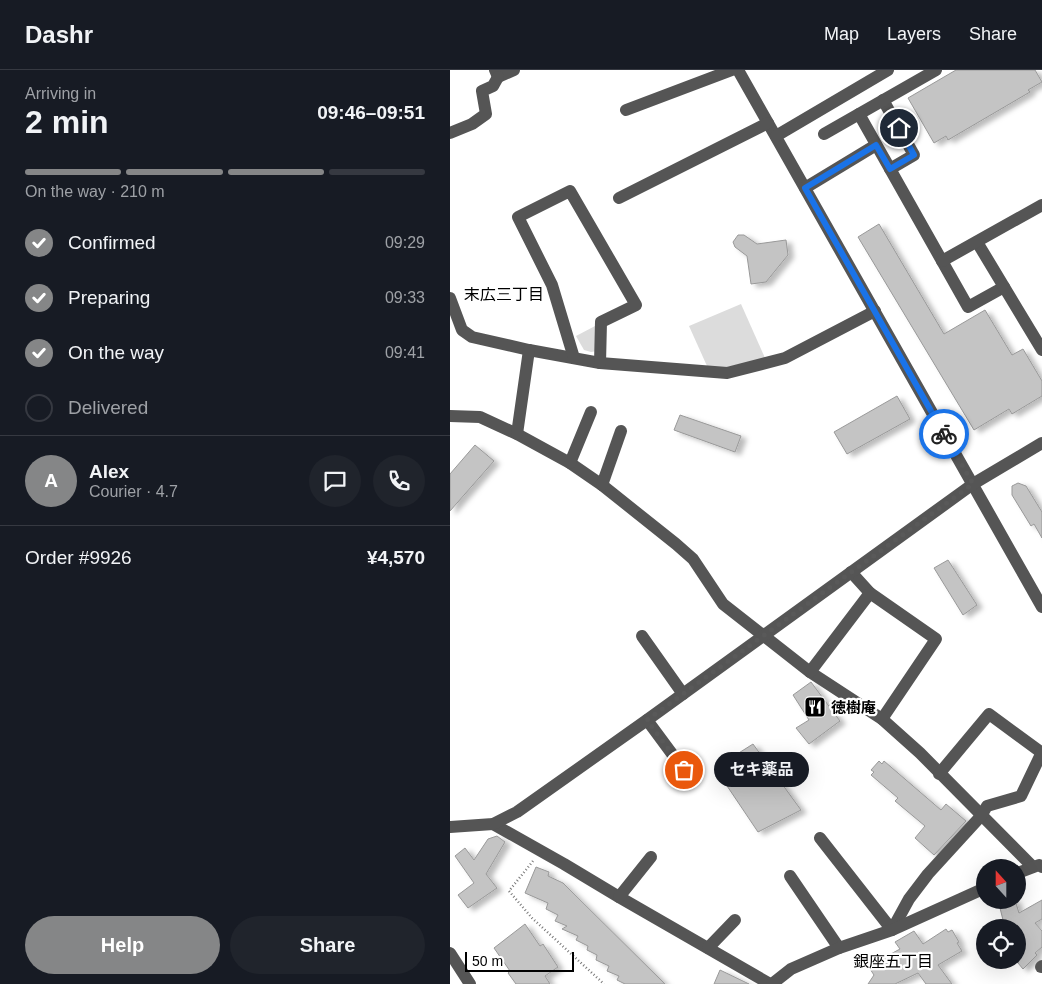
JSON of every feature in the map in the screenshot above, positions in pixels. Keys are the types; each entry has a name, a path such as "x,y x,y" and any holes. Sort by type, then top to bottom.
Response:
{"street":[{"path":"450,133 472,124 486,114 482,91 493,86 497,74 514,70"},
{"path":"626,110 732,70"},
{"path":"738,70 1042,607"},
{"path":"776,136 888,70"},
{"path":"824,134 936,70"},
{"path":"883,100 914,155 890,169"},
{"path":"859,114 968,307 1004,287"},
{"path":"619,198 768,123"},
{"path":"805,188 876,145"},
{"path":"574,358 552,285 518,217 570,191 636,304 601,322 600,363"},
{"path":"942,261 1042,205"},
{"path":"977,242 1042,350"},
{"path":"450,298 462,330 472,337 600,363 727,373 785,358 875,311"},
{"path":"517,434 529,350"},
{"path":"570,463 590,412"},
{"path":"450,416 480,417 517,434 570,463 602,485 693,559 722,604 810,672 882,719 1037,867"},
{"path":"602,485 622,431"},
{"path":"450,827 493,824 517,812 973,484 1042,443"},
{"path":"851,572 870,593 936,639 882,719"},
{"path":"810,672 870,593"},
{"path":"642,636 683,694"},
{"path":"892,930 909,900 928,874 982,816 987,806 1021,796 1042,752 989,714 939,774"},
{"path":"647,720 684,770"},
{"path":"493,824 771,984 791,969 839,948 892,930 976,892"},
{"path":"820,838 892,930"},
{"path":"618,897 651,857"},
{"path":"790,876 839,948"},
{"path":"708,948 735,920"},
{"path":"450,952 470,984"}],"path":[{"path":"541,851 509,891 532,918 604,984"}],"shaded area":[{"path":"741,304 765,358 724,368 707,366 689,326"},
{"path":"597,325 597,351 584,350 576,336"}],"building":[{"path":"956,70 1035,70 1042,82 1028,90 1030,92 948,140 946,136 934,143 908,98"},
{"path":"879,224 944,334 985,310 1012,355 1023,349 1042,381 1042,396 1012,414 1009,409 974,430 858,237"},
{"path":"738,235 744,235 757,244 786,240 788,255 766,282 751,284 747,256 735,247 733,242"},
{"path":"897,396 910,419 847,454 834,432"},
{"path":"680,415 741,436 735,452 674,430"},
{"path":"475,445 494,461 450,511 450,474"},
{"path":"1018,483 1026,486 1042,512 1042,538 1034,524 1031,526 1012,495 1012,486"},
{"path":"948,560 977,605 963,615 934,568"},
{"name":"徳樹庵","path":"811,682 840,721 809,744 796,728 809,720 793,695"},
{"path":"753,744 801,810 758,832 715,768"},
{"path":"879,761 882,764 884,761 941,810 946,804 966,821 934,855 915,838 925,826 895,801 898,798 871,775 874,772 871,770"},
{"path":"497,836 505,842 486,874 497,888 468,908 458,895 474,883 455,856 465,848 474,860 488,839"},
{"path":"536,867 549,872 548,876 563,883 665,984 625,984 617,980 619,976 607,971 609,966 596,960 597,955 587,950 588,946 576,940 578,936 562,929 567,926 555,921 558,915 546,909 548,903 525,893"},
{"path":"1042,900 1042,919 1035,923 1042,931 1042,947 1026,966 1026,919 1003,919 1000,909 1018,909 1019,913"},
{"path":"525,924 540,946 543,944 558,967 545,976 550,984 516,984 508,973 510,971 494,948"},
{"path":"946,929 948,932 952,930 962,951 938,965 952,984 926,984 918,973 895,984 868,984 874,975 870,969 876,966 874,963 900,949 895,942 914,931 923,944"},
{"path":"720,970 749,984 714,984"}],"way so far":[{"path":"684,770 647,720 973,484 944,434"}],"place":[{"name":"徳樹庵","path":"815,707"},
{"name":"セキ薬品","path":"684,770"}],"district":[{"name":"末広三丁目","path":"504,294"},
{"name":"銀座五丁目","path":"893,961"}],"route":[{"path":"899,128 914,155 890,169 876,145 805,188 944,434"}]}
